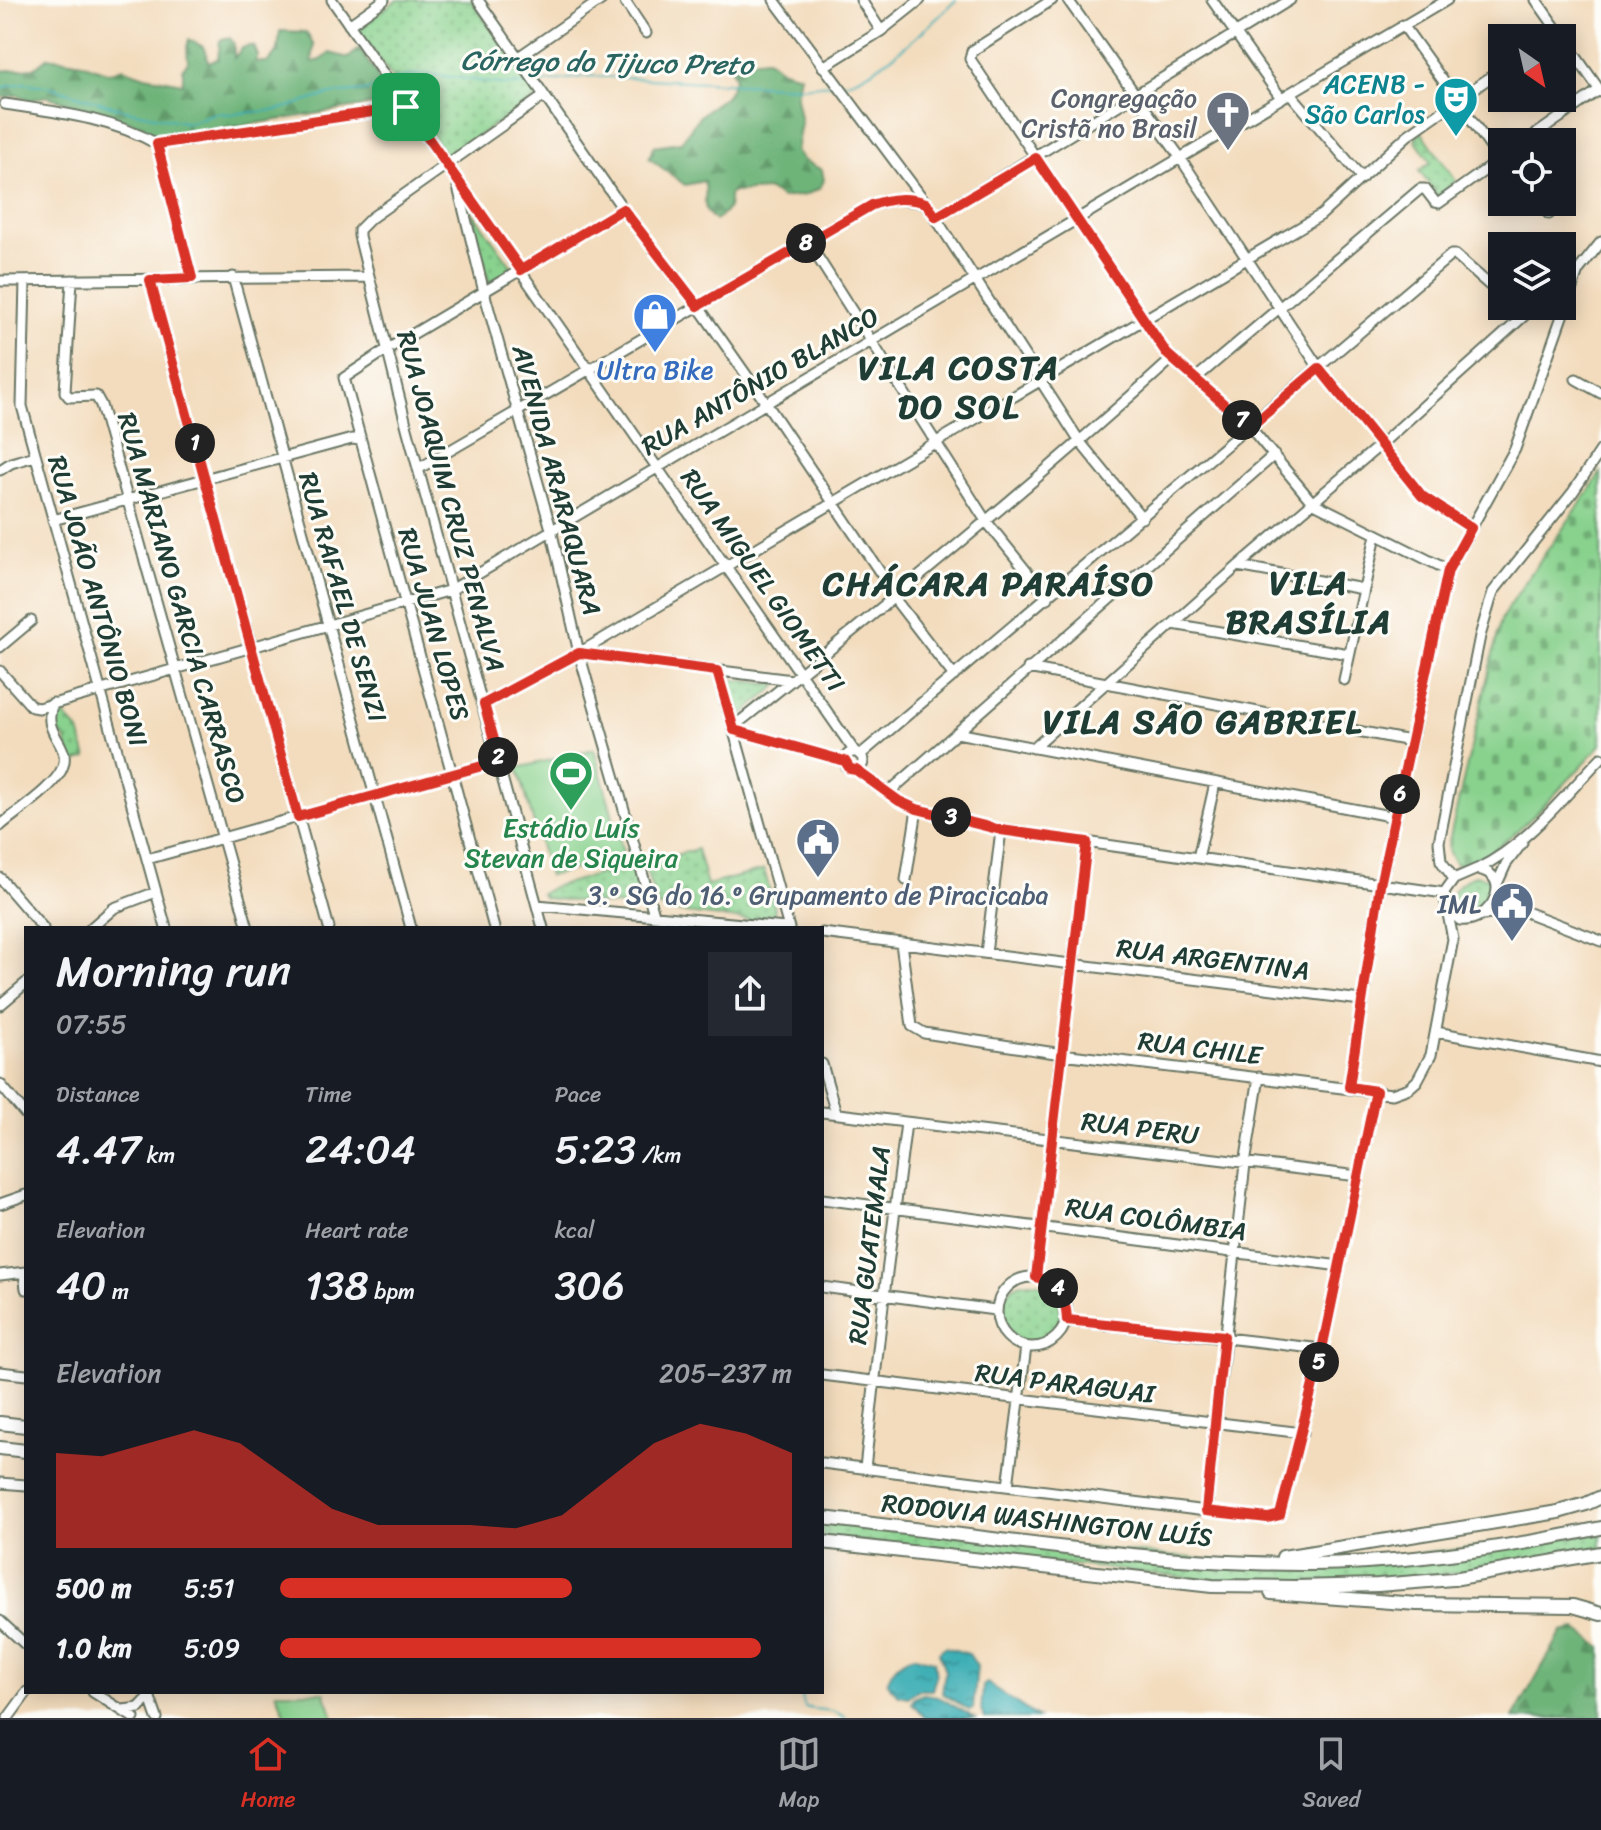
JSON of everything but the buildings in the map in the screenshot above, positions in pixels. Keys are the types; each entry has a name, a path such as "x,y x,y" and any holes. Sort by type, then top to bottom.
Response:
{"highway":[{"path":"0,1423 24,1426"},
{"path":"0,1448 24,1451"},
{"path":"1200,1561 1317,1553 1558,1512 1601,1497"},
{"name":"RODOVIA WASHINGTON LUÍS","path":"824,1515 1063,1547 1200,1561 1313,1564 1397,1560 1509,1546 1601,1528"},
{"name":"RODOVIA WASHINGTON LUÍS","path":"824,1542 1212,1586 1342,1587 1414,1583 1494,1573 1601,1553"},
{"path":"1212,1586 1298,1597 1417,1604 1573,1606 1601,1614"}],"street":[{"name":"RUA MIGUEL GIOMETTI","path":"332,0 876,784"},
{"path":"349,25 384,0"},
{"path":"478,0 623,209 698,306 766,403 896,596 897,602 954,676"},
{"path":"519,61 601,0"},
{"path":"624,0 646,33"},
{"path":"774,0 936,217 1080,442 1142,518"},
{"path":"861,0 881,31"},
{"path":"824,69 881,31 920,0"},
{"path":"1052,0 970,53 970,59 1144,321 1173,358 1250,427 1312,502 1448,570"},
{"path":"1068,0 1181,158 1319,368 1422,496 1471,528"},
{"path":"1212,0 1285,96 1362,178"},
{"path":"936,217 1290,0"},
{"name":"RUA ANTÔNIO BLANCO","path":"53,703 451,590 1447,0"},
{"path":"1536,0 1553,24"},
{"path":"1403,25 1488,142"},
{"path":"1546,128 1600,91 1576,57"},
{"path":"484,704 579,653 1321,215 1408,135 1488,79"},
{"path":"445,165 543,94"},
{"path":"5,104 76,116 133,131 157,144 406,107"},
{"path":"157,144 192,278"},
{"name":"RUA JOAQUIM CRUZ PENALVA","path":"445,165 364,225 359,236 386,350 542,926"},
{"path":"1195,379 1420,189 1425,189 1439,203 1488,169"},
{"name":"AVENIDA ARARAQUARA","path":"456,180 551,529 579,653 657,926"},
{"path":"418,469 883,201 906,199 926,203"},
{"path":"386,350 623,209"},
{"path":"808,242 986,521 1048,598"},
{"path":"1349,1087 1380,885 1448,570 1521,436 1578,271 1601,242"},
{"path":"856,770 859,756 1451,255 1455,255 1488,284"},
{"name":"RUA RAFAEL DE SENZI","path":"233,277 410,926"},
{"path":"0,281 368,277"},
{"name":"RUA MARIANO GARCIA CARRASCO","path":"72,280 66,394 69,397 96,396 100,400 247,926"},
{"path":"150,280 328,926"},
{"name":"RUA JOÃO ANTÔNIO BONI","path":"25,281 21,397 165,926"},
{"path":"1033,748 1518,320"},
{"name":"RUA JUAN LOPES","path":"386,350 344,378 493,926"},
{"path":"734,728 1080,442 1173,358"},
{"path":"1576,379 1601,393"},
{"path":"53,520 281,457 352,439 360,440"},
{"path":"1454,879 1441,861 1439,842 1480,636 1493,592 1573,492 1601,450"},
{"path":"888,793 1274,455"},
{"path":"0,470 11,463 35,456"},
{"path":"1344,680 1376,535"},
{"path":"1238,566 1363,589"},
{"path":"0,647 31,621"},
{"path":"1173,624 1349,654"},
{"path":"579,653 792,680"},
{"path":"1028,668 1410,741"},
{"path":"0,671 32,707 53,703"},
{"path":"717,671 787,926"},
{"path":"0,826 49,785 62,769 63,751 48,724 53,703"},
{"path":"734,728 845,761 849,753 859,756"},
{"path":"957,733 1395,817"},
{"path":"1484,915 1496,898 1506,864 1529,834 1601,758"},
{"path":"147,859 500,761"},
{"name":"RUA MIGUEL GIOMETTI","path":"845,761 847,767 917,809 1001,830 1444,893"},
{"path":"1198,858 1215,783"},
{"path":"906,880 917,809"},
{"path":"986,953 1001,830"},
{"path":"1453,939 1444,893 1454,879 1491,862 1529,834"},
{"path":"1036,1277 1087,842"},
{"path":"1477,869 1489,873 1518,909 1601,941"},
{"path":"0,878 41,926"},
{"path":"93,926 114,908 156,892"},
{"path":"537,905 769,926"},
{"path":"1447,909 1460,920 1472,920"},
{"path":"1453,939 1472,920 1518,909"},
{"name":"RUA ARGENTINA","path":"824,933 1361,1000"},
{"name":"RUA CHILE","path":"901,943 912,1026 924,1033 1062,1054 1392,1094 1417,1081 1431,1055 1453,939"},
{"path":"0,1005 24,985"},
{"path":"1436,1032 1601,1062"},
{"path":"824,1071 836,1113"},
{"path":"1206,1511 1245,1164 1259,1077"},
{"path":"0,1084 24,1113"},
{"path":"824,1463 1206,1511 1268,1518 1280,1515 1303,1433 1376,1091"},
{"name":"RUA PERU","path":"824,1112 1358,1176"},
{"name":"RUA GUATEMALA","path":"865,1468 906,1123"},
{"path":"0,1204 24,1196"},
{"name":"RUA COLÔMBIA","path":"824,1199 1340,1266"},
{"path":"0,1275 24,1272"},
{"path":"1025,1277 1036,1277 1056,1286 1063,1295 1067,1320 1057,1337 1048,1343 1026,1347 1006,1338 995,1310 1006,1287 1025,1277"},
{"path":"824,1287 995,1310"},
{"path":"1067,1320 1322,1349"},
{"path":"1008,1486 1026,1347"},
{"path":"0,1372 24,1375"},
{"name":"RUA PARAGUAI","path":"824,1375 1303,1433"},
{"path":"0,1483 24,1485"},
{"path":"0,1621 24,1643"},
{"path":"8,1718 26,1694"},
{"path":"96,1694 134,1718"},
{"path":"123,1710 139,1708 149,1694"},
{"path":"149,1694 157,1718"}],"green space":[{"path":"397,0 471,0 536,93 535,98 449,155 445,154 358,29"},
{"path":"280,31 306,32 314,46 312,62 330,53 349,58 359,48 389,99 383,103 159,136 152,135 143,126 46,96 31,100 17,95 0,98 0,71 34,68 48,57 82,63 109,73 123,68 145,76 183,83 189,39 205,49 208,62 218,59 220,40 230,38 234,44 234,58 244,47 254,46 258,56 255,62 268,62 278,50"},
{"path":"744,57 767,59 783,70 800,75 796,97 801,123 796,151 804,161 822,170 824,180 820,188 806,195 782,198 768,190 734,192 729,195 726,210 715,220 705,206 704,181 685,185 649,158 654,146 681,142 701,115 725,96 735,76 730,68 736,60"},
{"path":"1422,132 1456,181 1438,196 1419,171 1431,162 1415,139"},
{"path":"471,210 512,267 489,283"},
{"path":"1601,472 1601,745 1510,837 1471,862 1456,864 1448,845 1501,620"},
{"path":"729,679 778,685 738,718 734,716 726,684"},
{"path":"57,708 79,731 87,758 72,763 65,737 52,727"},
{"name":"Estádio Luís Stevan de Siqueira","path":"594,749 624,856 549,876 518,768"},
{"path":"697,849 707,885 764,870 775,908 773,916 763,922 668,911 657,905 644,864"},
{"path":"635,867 643,899 634,907 545,898 541,894 553,887"},
{"path":"1475,875 1489,878 1494,889 1477,912 1459,915 1451,905 1453,894 1461,883"},
{"path":"1030,1282 1042,1284 1051,1291 1058,1300 1058,1324 1051,1333 1042,1340 1030,1342 1018,1340 1009,1333 1002,1324 1000,1312 1002,1300 1009,1291 1018,1284"},
{"path":"824,1522 1296,1568 1601,1533 1601,1548 1488,1570 1397,1579 1296,1583 1200,1579 824,1537"},
{"path":"1576,1629 1601,1647 1601,1718 1513,1718 1562,1632"},
{"path":"277,1694 325,1694 334,1718 287,1718"}],"water":[{"path":"945,1647 969,1654 977,1666 973,1709 969,1710 942,1693 945,1671 939,1652"},
{"path":"915,1656 934,1661 936,1676 932,1690 918,1690 908,1697 898,1695 887,1683 889,1678 900,1662"},
{"path":"987,1683 1038,1718 984,1718 981,1710 983,1686"},
{"path":"923,1694 937,1696 975,1718 925,1718 912,1703 914,1698"}],"waterway":[{"name":"Córrego do Tijuco Preto","path":"842,83 869,72 885,61 956,0"},
{"name":"Córrego do Tijuco Preto","path":"393,80 426,75 497,84 532,84"},
{"name":"Córrego do Tijuco Preto","path":"539,83 591,76 800,87 831,84"},
{"name":"Córrego do Tijuco Preto","path":"0,88 24,83 51,87 125,110 189,123 215,113 278,110 331,94 365,91 387,83"},
{"path":"801,1694 805,1707 829,1710 846,1718"}],"place":[{"name":"ACENB - São Carlos","path":"1456,138"},
{"name":"Congregação Cristã no Brasil","path":"1228,152"},
{"name":"Ultra Bike","path":"655,354"},
{"name":"Estádio Luís Stevan de Siqueira","path":"571,812"},
{"name":"3.º SG do 16.º Grupamento de Piracicaba","path":"818,879"},
{"name":"IML","path":"1512,943"}],"district":[{"name":"VILA COSTA DO SOL","path":"959,386"},
{"name":"CHÁCARA PARAÍSO","path":"989,583"},
{"name":"VILA BRASÍLIA","path":"1309,602"},
{"name":"VILA SÃO GABRIEL","path":"1203,721"}],"route":[{"path":"406,107 521,270 623,209 698,306 872,205 895,199 918,200 926,203 936,217 1036,158 1167,354 1250,427 1319,368 1422,496 1471,528 1448,570 1380,885 1349,1087 1376,1091 1303,1433 1280,1515 1268,1518 1206,1511 1224,1336 1067,1320 1063,1295 1047,1280 1036,1277 1087,842 1001,830 917,809 899,801 856,770 847,767 845,761 734,730 717,671 579,653 484,704 500,761 298,817 150,280 192,278 157,144 406,107"}]}
